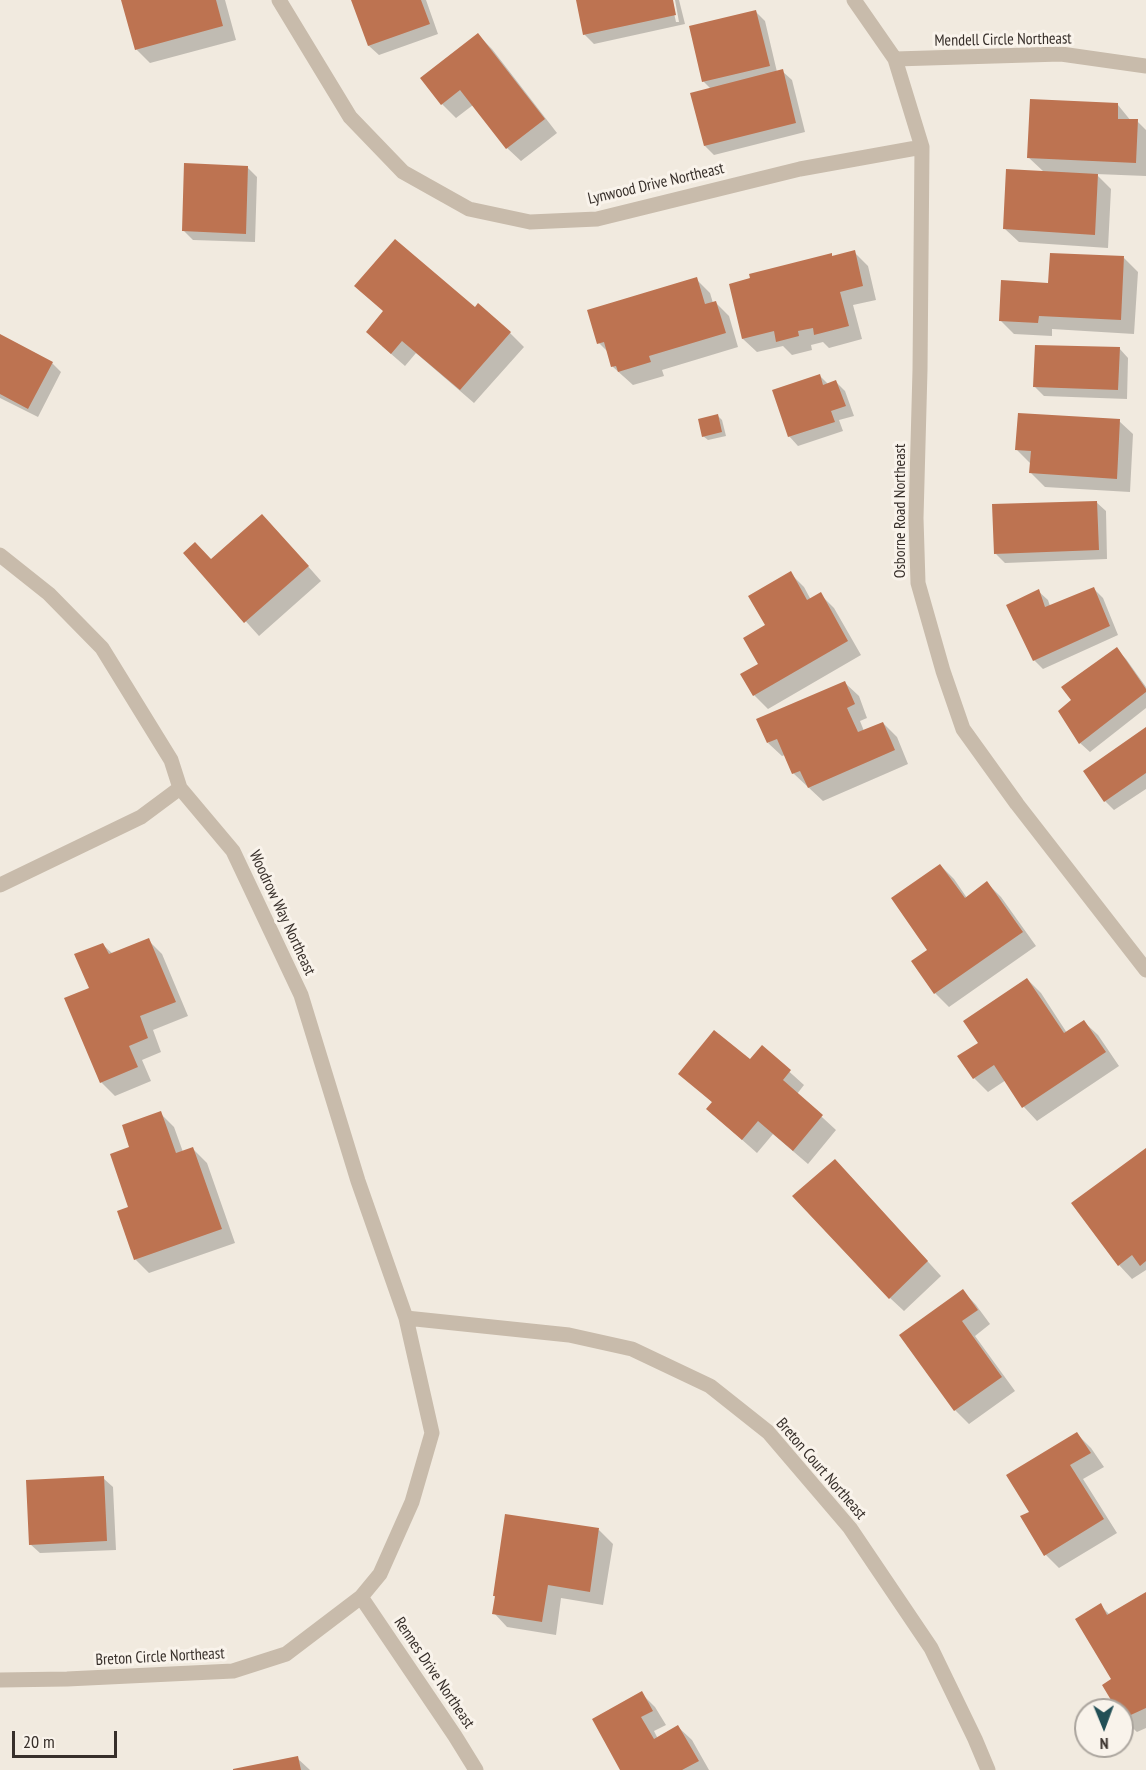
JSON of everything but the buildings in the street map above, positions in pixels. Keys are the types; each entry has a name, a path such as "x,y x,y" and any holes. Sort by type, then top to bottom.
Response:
{"street":[{"name":"Lynwood Drive Northeast","path":"279,0 350,117 404,172 469,209 530,222 597,219 800,168 922,147"},
{"name":"Osborne Road Northeast","path":"854,0 895,59 922,147 916,518 918,583 943,671 963,729 1017,804 1146,970"},
{"name":"Mendell Circle Northeast","path":"895,59 1061,54 1146,66"},
{"name":"Woodrow Way Northeast","path":"0,555 49,594 102,648 171,760 180,788 233,851 302,995 358,1181 406,1318"},
{"path":"0,885 141,817 180,788"},
{"name":"Breton Circle Northeast","path":"0,1680 67,1680 233,1671 286,1654 361,1597 380,1574 412,1502 432,1433 406,1318"},
{"name":"Breton Court Northeast","path":"406,1318 569,1335 632,1349 710,1386 768,1432 850,1528 931,1648 988,1770"},
{"name":"Rennes Drive Northeast","path":"361,1597 476,1770"}]}
